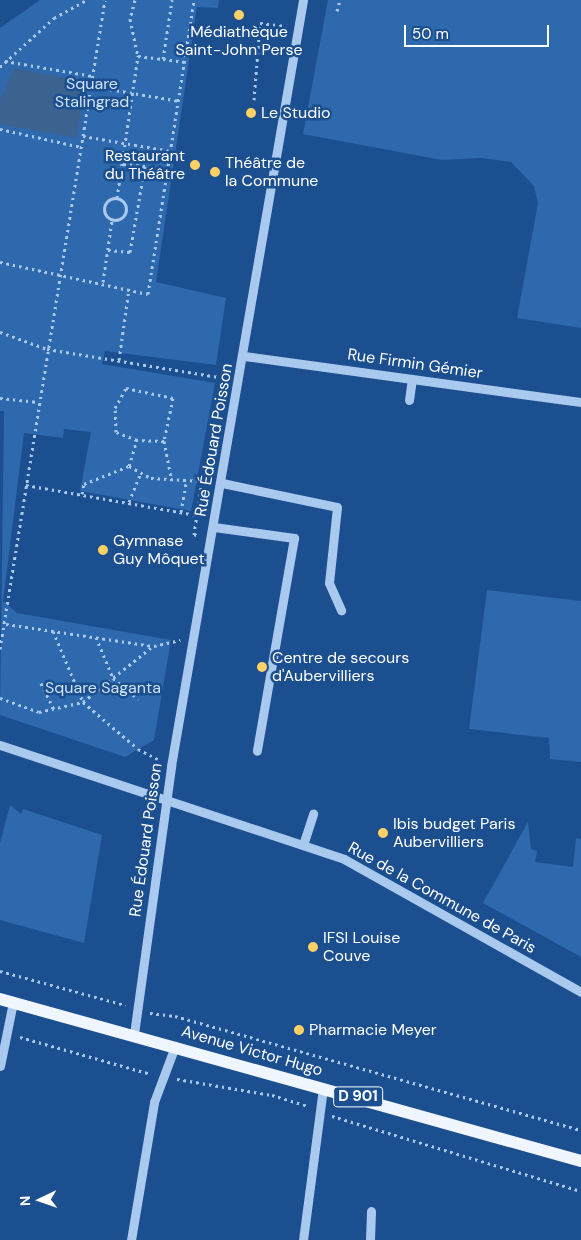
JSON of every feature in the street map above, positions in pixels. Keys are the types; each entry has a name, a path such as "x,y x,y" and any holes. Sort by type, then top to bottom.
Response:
{"main road":[{"name":"Avenue Victor Hugo","path":"0,999 134,1034 581,1161"}],"street":[{"name":"Rue Édouard Poisson","path":"134,1034 171,766 240,380 303,0"},
{"name":"Rue Firmin Gémier","path":"244,356 581,402"},
{"path":"409,400 412,379"},
{"path":"222,484 337,506 329,583 342,610"},
{"path":"214,527 294,538 257,752"},
{"name":"Rue de la Commune de Paris","path":"0,745 166,798 344,859 581,992"},
{"path":"303,845 314,814"},
{"path":"0,1066 13,1002"},
{"path":"131,1240 154,1102 175,1046"},
{"path":"303,1240 323,1088"},
{"path":"370,1240 371,1210"}],"path":[{"path":"0,67 4,61 54,18 87,0"},
{"path":"0,649 6,624 38,402 105,0"},
{"path":"164,59 172,0"},
{"path":"0,262 60,272 148,294 180,101 194,0"},
{"path":"337,11 340,0"},
{"path":"103,282 112,220 103,207 117,198 138,56 130,19 137,1"},
{"path":"254,100 255,47 260,23 298,28"},
{"path":"138,56 185,62"},
{"path":"4,61 93,76"},
{"path":"91,86 180,101"},
{"path":"0,130 81,147"},
{"path":"83,136 172,151"},
{"path":"108,250 130,252 145,166 122,164"},
{"path":"112,220 125,213 125,206 117,198"},
{"path":"118,360 129,289"},
{"path":"0,332 47,349 240,380"},
{"path":"164,441 137,440 116,432 114,408 126,388 173,398 164,441 171,476"},
{"path":"0,398 38,402"},
{"path":"129,466 137,440"},
{"path":"82,494 84,484 129,466 151,478 171,476 186,482 202,481 194,534 212,539"},
{"path":"129,502 141,472"},
{"path":"181,512 186,482"},
{"path":"26,485 197,514"},
{"path":"6,624 154,646 170,643"},
{"path":"53,631 83,702 138,749 171,766"},
{"path":"96,637 113,678 138,699"},
{"path":"0,698 28,710 54,710 83,702 154,646"},
{"path":"40,683 54,710"},
{"path":"0,971 581,1130"},
{"path":"7,1033 163,1076 272,1095 319,1110 358,1126 581,1191"}],"green space":[{"name":"Square Stalingrad","path":"40,0 219,0 218,8 197,7 156,282 226,298 216,365 105,351 102,364 215,383 191,511 80,491 91,432 64,429 63,438 24,433 3,601 17,613 171,640 154,740 125,757 0,715 4,411 0,411 0,28"},
{"path":"328,0 581,0 581,328 517,318 538,203 534,186 511,162 482,158 442,160 303,134"},
{"path":"487,590 581,601 581,762 550,759 549,738 469,729"},
{"path":"10,805 21,814 23,809 102,835 84,943 0,920 0,843"},
{"path":"528,822 531,849 537,851 535,862 573,867 576,838 581,839 581,957 483,903"}],"shaded area":[{"path":"14,68 85,82 77,138 0,124 0,101"}],"place":[{"name":"Médiathèque Saint-John Perse","path":"239,15"},
{"name":"Le Studio","path":"251,113"},
{"name":"Restaurant du Théâtre","path":"195,165"},
{"name":"Théâtre de la Commune","path":"215,172"},
{"name":"Gymnase Guy Môquet","path":"103,550"},
{"name":"Centre de secours d'Aubervilliers","path":"262,667"},
{"name":"Ibis budget Paris Aubervilliers","path":"383,833"},
{"name":"IFSI Louise Couve","path":"313,947"},
{"name":"Pharmacie Meyer","path":"299,1030"}],"park label":[{"name":"Square Saganta","path":"103,688"}]}
